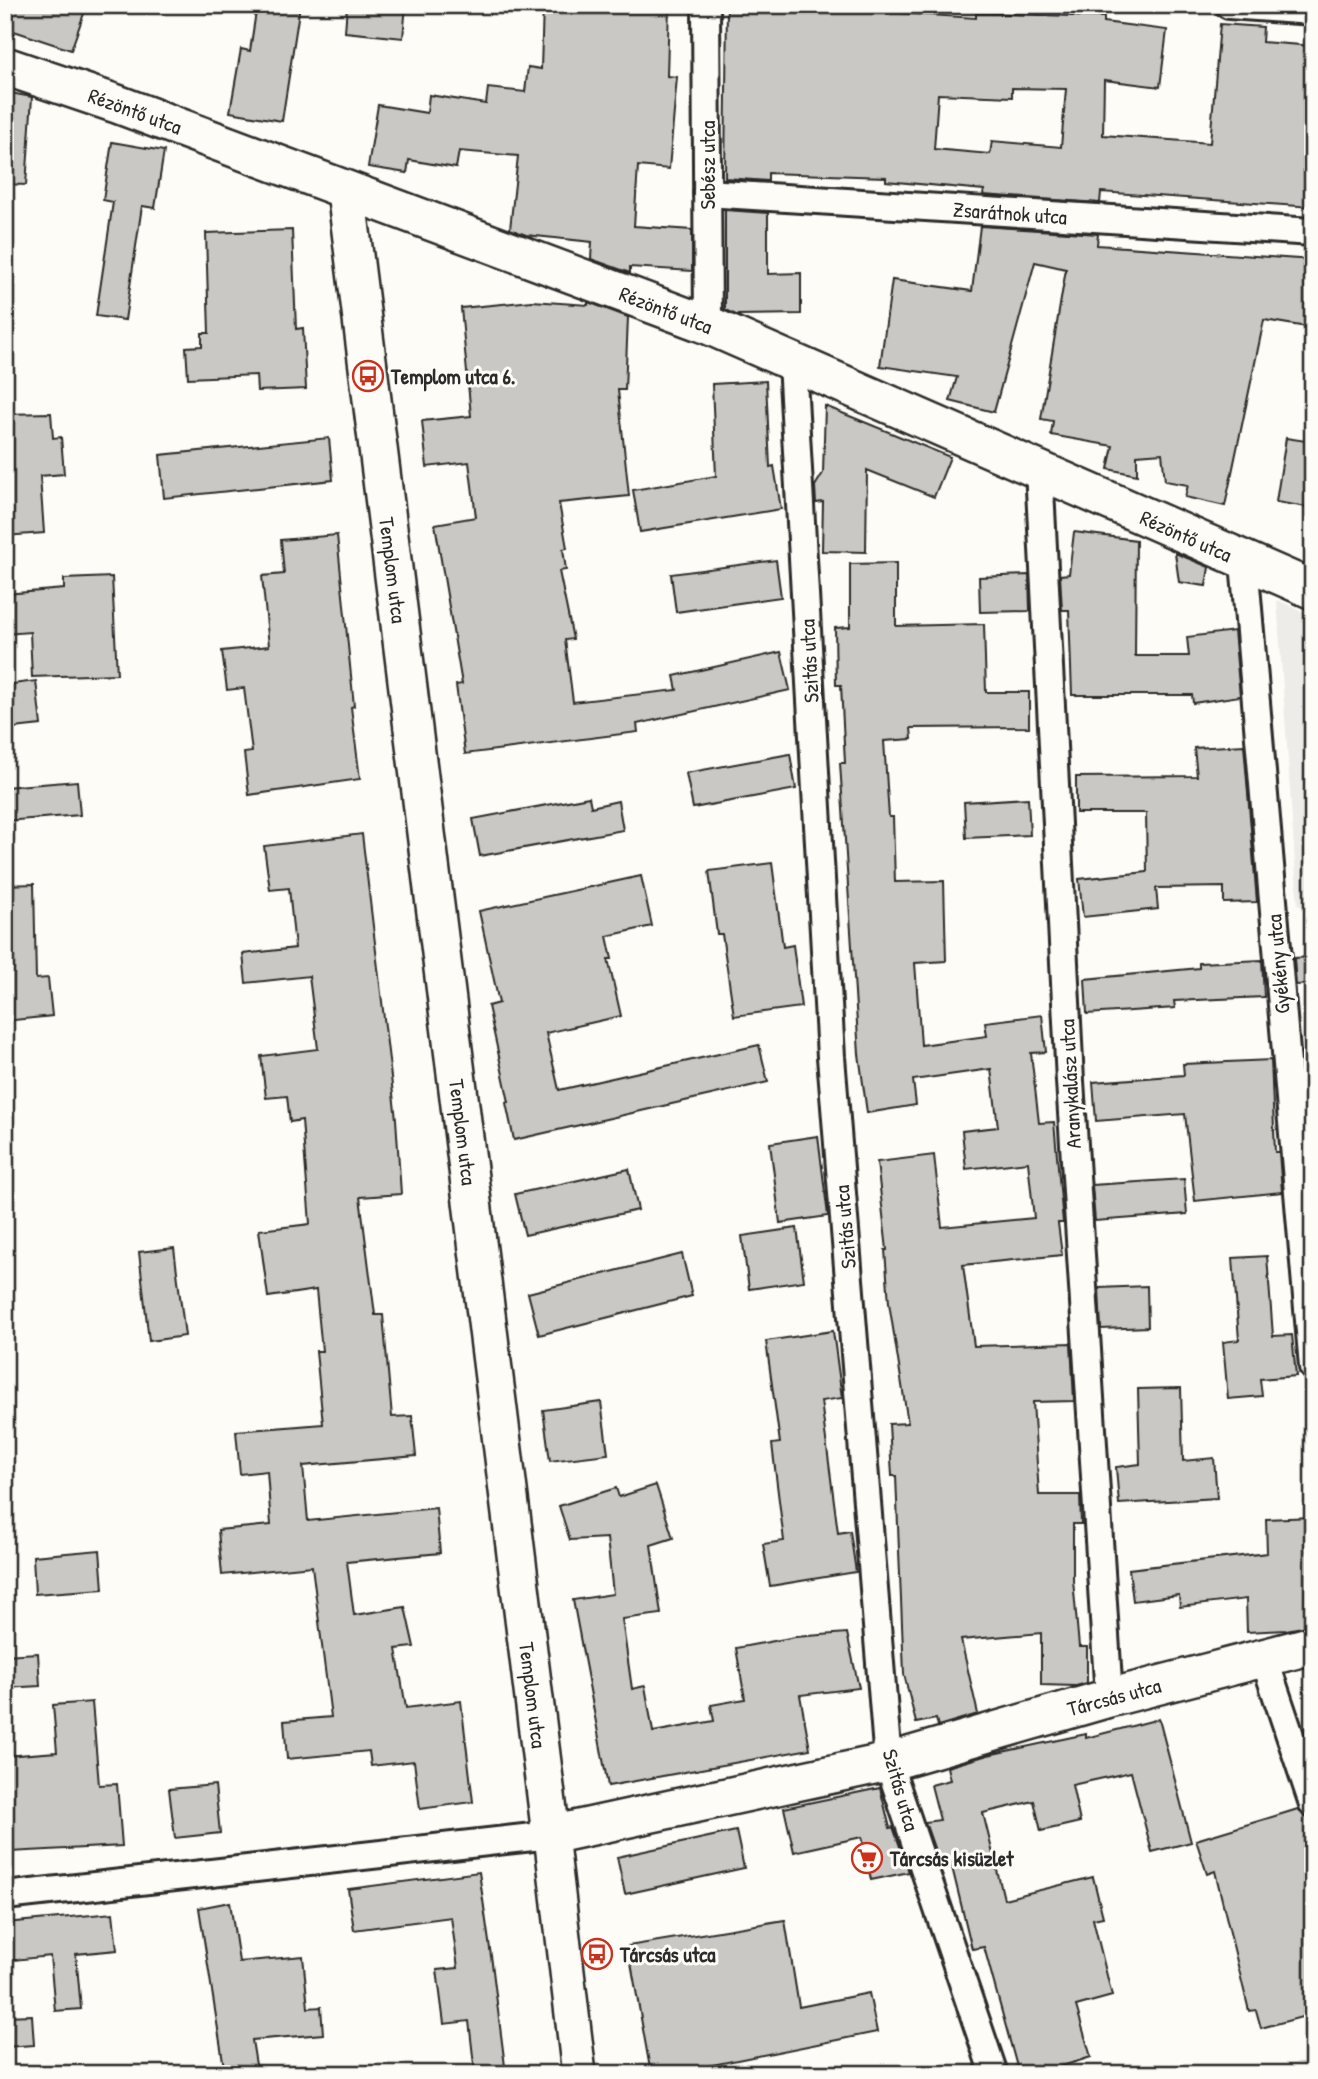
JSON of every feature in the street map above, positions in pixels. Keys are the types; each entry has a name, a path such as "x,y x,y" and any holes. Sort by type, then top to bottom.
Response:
{"main road":[{"name":"Rézöntő utca","path":"5,66 117,104 708,325 1313,590"},
{"name":"Templom utca","path":"346,191 551,1835"},
{"name":"Tárcsás utca","path":"551,1835 888,1762 1109,1698 1313,1645"}],"street":[{"name":"Sebész utca","path":"706,5 708,325"},
{"path":"1229,5 1313,11"},
{"name":"Zsarátnok utca","path":"707,193 1313,232"},
{"name":"Szitás utca","path":"792,362 831,1057 888,1762 994,2074"},
{"name":"Aranykalász utca","path":"1039,469 1070,1081 1109,1698"},
{"name":"Gyékény utca","path":"1244,562 1313,1367"},
{"path":"1264,1658 1313,1804"},
{"name":"Tárcsás utca","path":"5,1896 551,1835"},
{"name":"Templom utca","path":"551,1835 579,2074"}],"shaded area":[{"path":"1277,600 1313,616 1313,905 1298,906"}],"building":[{"path":"5,5 87,5 71,50 5,28"},
{"path":"257,5 300,5 282,121 230,112 241,49 250,51"},
{"path":"347,5 406,5 403,38 345,32"},
{"path":"543,5 669,5 667,76 677,77 669,169 638,166 634,226 692,230 692,271 630,267 630,273 591,259 592,242 526,235 510,229 518,156 459,151 456,168 409,160 407,173 368,167 378,105 427,113 429,95 486,104 488,88 525,92 528,67 541,69"},
{"path":"727,5 867,5 867,11 976,18 976,13 1104,17 1104,22 1167,30 1160,87 1104,80 1103,135 1210,143 1220,24 1263,27 1262,42 1313,46 1313,207 1101,192 1100,203 983,195 984,190 886,181 886,177 768,173 768,181 725,178","holes":["1012,88 1066,89 1061,147 992,141 990,154 934,149 938,94 1012,97"]},
{"path":"5,92 32,97 26,185 5,184"},
{"path":"112,142 164,151 155,208 142,206 125,320 96,316 113,202 103,200"},
{"path":"725,210 768,213 768,274 801,273 801,314 736,315 725,310"},
{"path":"980,226 1098,234 1097,245 1313,260 1313,328 1264,320 1225,506 1185,497 1188,485 1165,481 1162,453 1137,455 1137,475 1108,469 1113,446 1051,435 1053,421 1041,419 1066,269 1035,262 994,412 950,401 957,377 880,366 892,280 972,291"},
{"path":"292,230 296,329 303,328 306,389 257,391 256,375 188,378 186,347 202,346 202,333 209,333 206,233"},
{"path":"532,301 588,305 588,302 628,317 625,390 618,390 629,496 559,503 567,548 563,549 566,570 559,571 573,639 565,640 573,702 677,690 674,676 781,652 790,690 637,724 638,732 465,754 456,685 462,684 435,524 476,517 469,462 427,467 422,421 471,416 461,308"},
{"path":"766,381 770,467 774,466 781,509 640,532 633,490 716,476 712,384"},
{"path":"825,406 950,457 934,497 867,470 866,552 822,551 823,502 816,503 815,486 823,473"},
{"path":"51,413 53,438 61,437 64,474 40,476 44,533 5,536 5,414"},
{"path":"329,438 333,480 164,498 160,455"},
{"path":"1286,438 1313,442 1313,508 1276,502"},
{"path":"1074,532 1136,540 1135,656 1189,656 1187,637 1234,631 1240,696 1193,703 1192,695 1072,695 1069,610 1062,610 1060,575 1069,574"},
{"path":"337,535 354,706 351,707 360,779 249,795 244,753 252,752 244,688 227,690 222,651 269,646 262,576 284,574 281,540"},
{"path":"1175,553 1209,567 1206,586 1179,582"},
{"path":"776,560 781,597 676,612 671,574"},
{"path":"896,563 896,626 984,624 986,692 1029,692 1029,727 911,728 912,739 884,741 889,817 893,817 895,882 944,881 946,961 915,963 921,1045 987,1036 985,1022 1042,1015 1046,1052 1031,1053 1039,1123 1054,1122 1063,1223 1058,1223 1062,1255 963,1265 974,1346 1071,1343 1074,1401 1033,1402 1039,1495 1080,1495 1081,1524 1073,1524 1073,1580 1079,1647 1087,1647 1087,1683 1076,1686 1041,1685 1041,1633 961,1640 978,1714 938,1726 936,1719 916,1723 904,1674 896,1476 892,1476 889,1424 908,1423 889,1303 887,1250 877,1162 934,1155 942,1227 1034,1218 1028,1162 966,1169 962,1131 998,1127 991,1069 913,1080 916,1105 867,1113 859,1054 840,763 845,763 841,685 836,685 835,628 850,627 850,564"},
{"path":"1029,575 1030,611 980,612 979,577"},
{"path":"112,577 117,674 32,677 30,632 5,634 5,594 64,589 64,579"},
{"path":"36,681 41,725 5,729 5,685"},
{"path":"1244,745 1257,902 1224,903 1224,887 1156,888 1158,909 1083,917 1079,879 1147,872 1146,813 1076,813 1076,777 1197,776 1194,748"},
{"path":"790,754 796,789 693,808 686,773"},
{"path":"77,781 80,815 5,821 5,787"},
{"path":"589,797 591,807 618,801 623,830 480,856 473,819"},
{"path":"1028,798 1030,835 966,838 964,802"},
{"path":"362,834 396,1119 401,1194 360,1197 375,1315 383,1315 392,1417 412,1416 416,1456 303,1466 308,1521 436,1508 440,1553 347,1562 354,1615 405,1607 414,1647 396,1649 406,1708 461,1701 473,1802 420,1809 414,1761 371,1766 369,1751 287,1759 284,1721 331,1717 312,1566 222,1575 218,1530 271,1525 267,1471 240,1474 236,1431 323,1424 316,1351 322,1351 316,1290 268,1297 259,1230 310,1224 302,1120 290,1122 287,1096 266,1098 261,1056 318,1049 309,976 246,983 243,954 295,948 289,888 270,890 264,846"},
{"path":"772,863 783,947 793,945 801,1007 734,1016 722,934 717,934 709,871"},
{"path":"641,876 652,926 607,936 612,959 608,959 621,1016 546,1033 559,1090 759,1045 768,1082 514,1140 506,1103 509,1102 488,1006 499,1003 479,911"},
{"path":"34,884 36,979 48,978 52,1016 5,1021 5,885"},
{"path":"1313,957 1313,984 1296,985 1294,958"},
{"path":"1262,960 1264,997 1174,1001 1175,1008 1087,1014 1085,979 1199,968 1199,963"},
{"path":"1271,1060 1275,1152 1279,1152 1282,1192 1195,1201 1185,1114 1096,1121 1093,1082 1184,1075 1183,1064"},
{"path":"818,1136 828,1216 780,1223 770,1143"},
{"path":"629,1169 638,1210 525,1235 515,1194"},
{"path":"1184,1179 1187,1214 1095,1221 1092,1185"},
{"path":"797,1228 804,1281 749,1289 742,1236"},
{"path":"174,1248 185,1336 149,1341 139,1252"},
{"path":"682,1254 692,1296 539,1335 528,1293"},
{"path":"1267,1256 1273,1336 1292,1335 1296,1376 1260,1379 1262,1396 1228,1399 1223,1342 1239,1340 1233,1258"},
{"path":"1147,1286 1148,1327 1101,1329 1099,1288"},
{"path":"833,1331 842,1398 821,1401 838,1533 850,1531 856,1572 770,1586 763,1544 784,1541 772,1444 780,1443 766,1341"},
{"path":"1181,1388 1183,1461 1214,1458 1217,1498 1119,1504 1116,1467 1140,1464 1138,1389"},
{"path":"601,1402 608,1454 550,1461 543,1410"},
{"path":"656,1485 673,1538 651,1545 661,1614 622,1619 632,1689 645,1686 653,1732 714,1721 711,1705 745,1699 736,1648 795,1637 847,1633 859,1688 800,1695 810,1749 608,1786 573,1600 613,1594 607,1538 570,1540 559,1506 616,1488 619,1497"},
{"path":"1312,1517 1313,1625 1286,1630 1247,1632 1246,1599 1180,1607 1179,1595 1133,1601 1129,1569 1267,1553 1266,1519"},
{"path":"100,1550 103,1589 35,1594 33,1556"},
{"path":"38,1653 40,1686 5,1688 5,1655"},
{"path":"92,1702 99,1785 117,1784 122,1846 10,1852 5,1756 57,1752 53,1705"},
{"path":"1159,1719 1191,1842 1152,1852 1131,1772 1072,1785 1080,1822 1041,1831 1034,1801 983,1813 1004,1899 1093,1877 1103,1917 1093,1919 1112,1996 1076,2006 1091,2057 1056,2068 1058,2074 1019,2074 984,1947 972,1949 951,1863 940,1865 925,1822 940,1820 931,1785 950,1780 947,1767 988,1755 1086,1734 1086,1738"},
{"path":"215,1785 220,1833 175,1838 169,1789"},
{"path":"880,1788 890,1828 893,1827 909,1872 871,1880 862,1837 794,1852 784,1808"},
{"path":"1298,1809 1307,1818 1313,1836 1313,2014 1261,2028 1256,2010 1249,2011 1215,1871 1207,1874 1196,1840"},
{"path":"736,1831 744,1868 625,1894 617,1857"},
{"path":"479,1872 506,2074 475,2074 469,2021 444,2024 437,1970 458,1968 451,1917 354,1930 348,1889"},
{"path":"230,1902 239,1962 303,1956 308,2008 321,2007 323,2034 252,2040 257,2071 240,2074 225,2074 199,1908"},
{"path":"113,1913 117,1950 76,1954 81,2009 55,2011 50,1956 5,1961 5,1923"},
{"path":"785,1920 799,2007 869,1993 877,2032 668,2074 651,2074 628,1946"},
{"path":"32,2015 34,2045 5,2047 5,2016"}],"place":[{"name":"Templom utca 6.","path":"368,376"},
{"name":"Tárcsás kisüzlet","path":"867,1858"},
{"name":"Tárcsás utca","path":"597,1954"}]}
